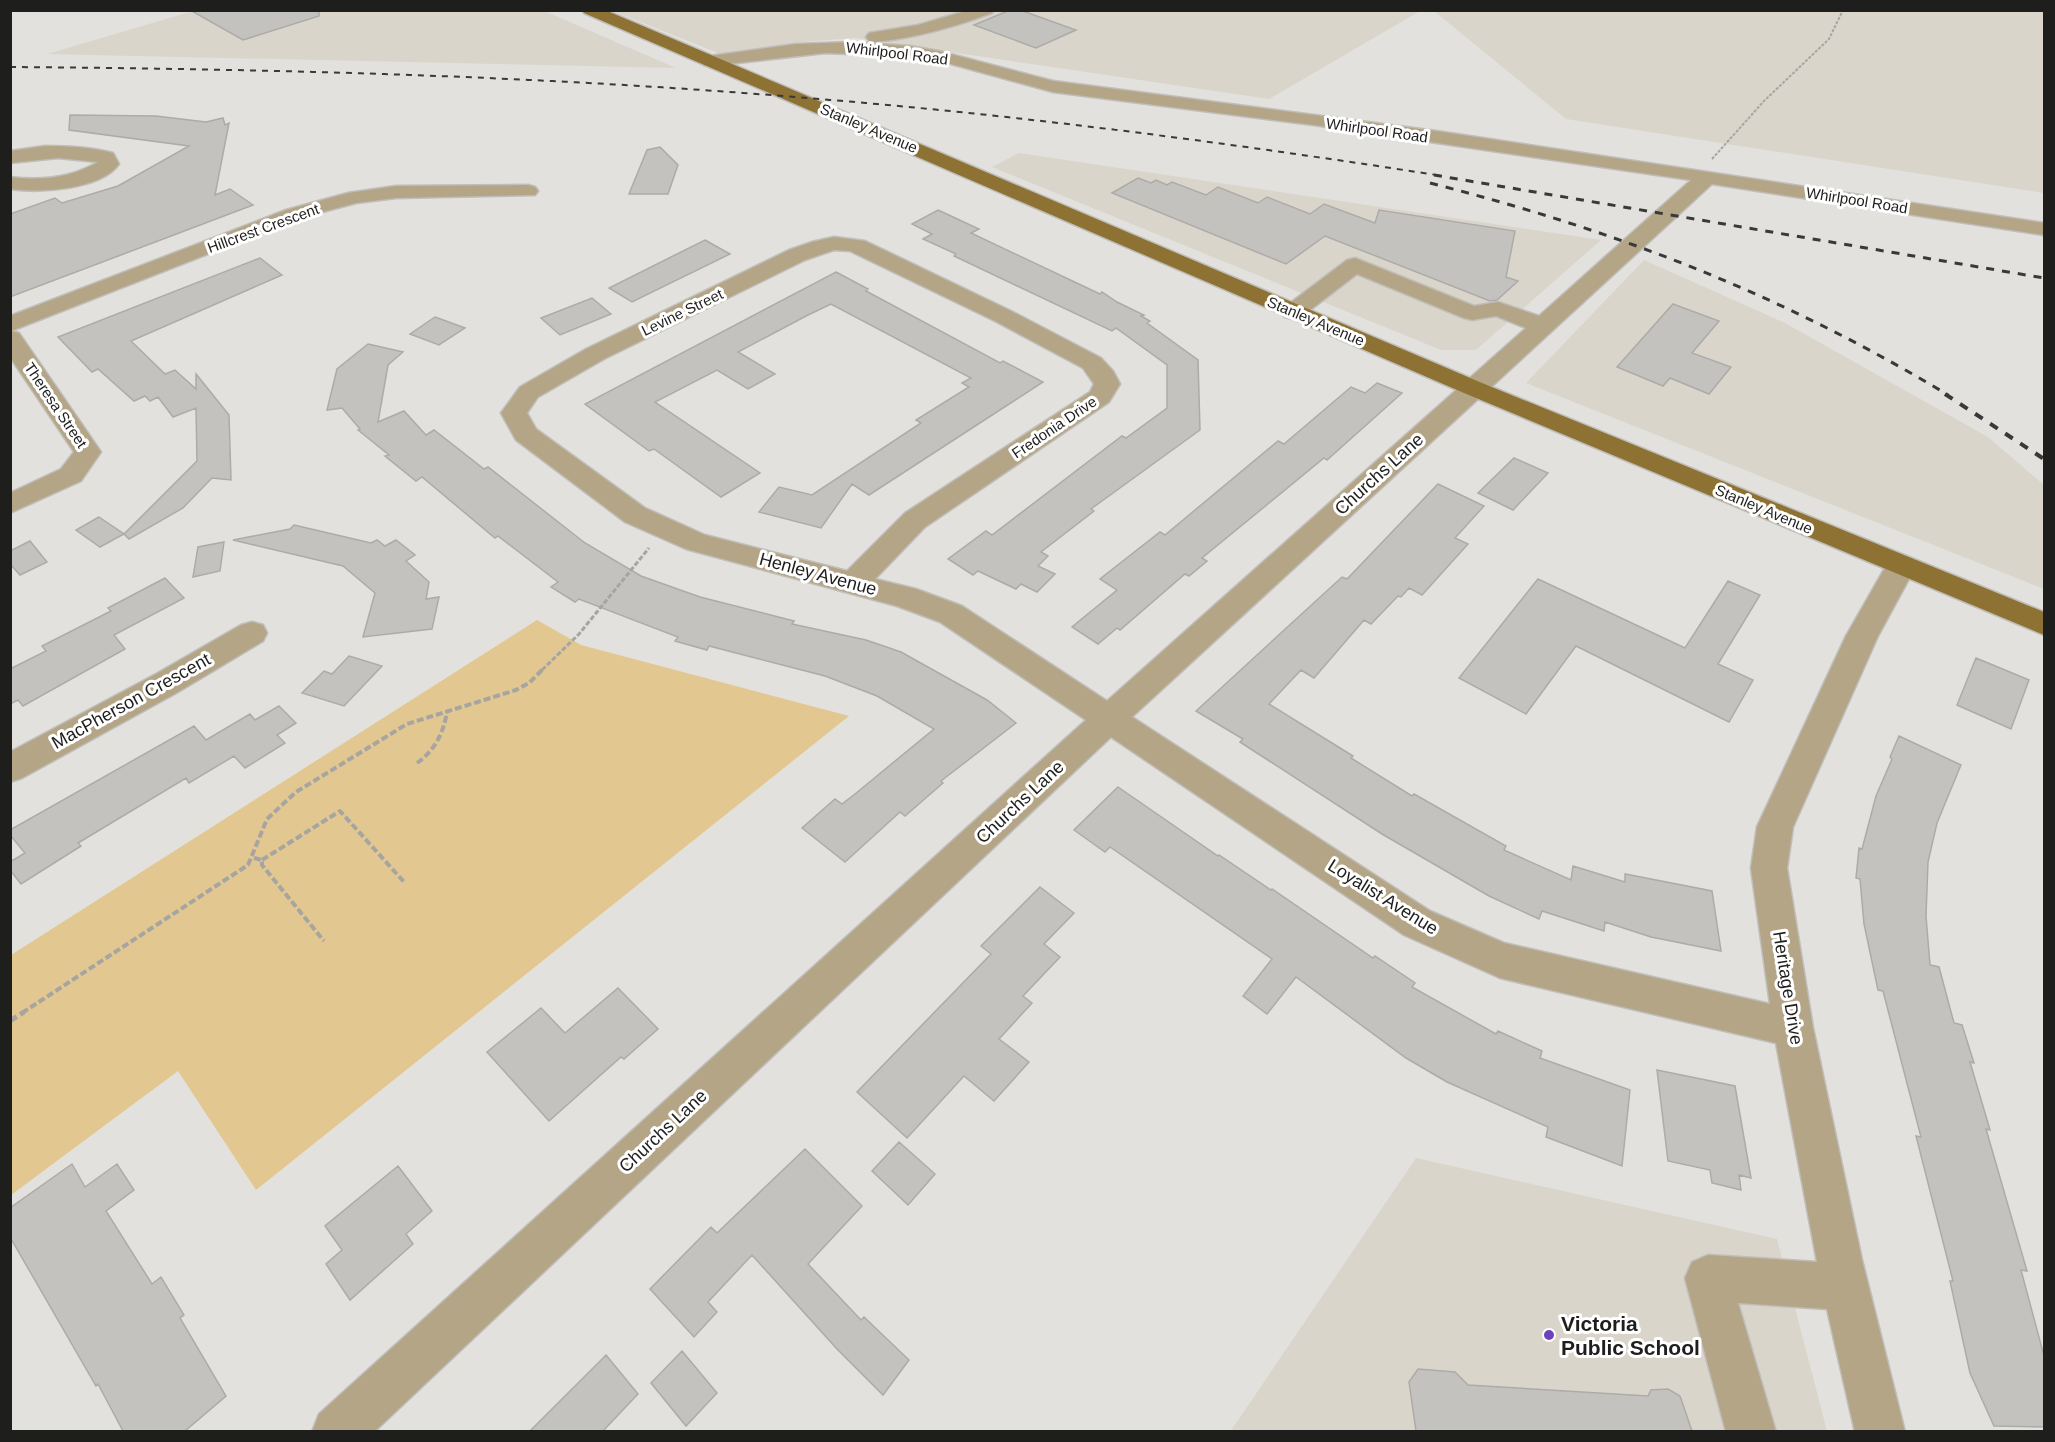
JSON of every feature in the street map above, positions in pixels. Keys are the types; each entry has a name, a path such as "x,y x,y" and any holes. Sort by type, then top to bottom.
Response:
{"main road":[{"name":"Stanley Avenue","path":"590,10 1293,312 2044,624"}],"street":[{"path":"848,45 863,38 896,35 942,26 986,10"},
{"name":"Whirlpool Road","path":"710,61 777,50 848,45 939,56 1060,88 1184,102 2044,228"},
{"path":"10,157 34,152 96,154 106,157 109,164 85,178 64,182 13,185"},
{"name":"Churchs Lane","path":"338,1431 1110,718 1707,177"},
{"name":"Hillcrest Crescent","path":"10,324 293,214 355,197 396,192 528,191"},
{"name":"Levine Street","path":"525,434 514,413 529,392 595,354 786,260 819,246 838,242 857,246 885,259"},
{"name":"Fredonia Drive","path":"854,582 915,520 1100,397 1107,384 1104,376 1092,363 1003,316 885,259"},
{"path":"1293,312 1355,265 1472,313 1497,309 1542,326"},
{"name":"Theresa Street","path":"10,338 88,452 71,475 10,504"},
{"name":"Henley Avenue","path":"525,434 635,515 696,542 854,582 951,614 1110,718"},
{"name":"Heritage Drive","path":"1880,1431 1839,1260 1793,1028 1769,868 1774,827 1862,636 1901,566"},
{"name":"MacPherson Crescent","path":"10,768 167,683 252,633"},
{"name":"Loyalist Avenue","path":"1110,718 1417,923 1500,960 1793,1028"},
{"path":"1751,1431 1708,1278 1847,1287"}],"path":[{"path":"1707,177 1713,157 1764,101 1829,39 1843,10"},
{"path":"10,1021 248,865 254,858 261,829 284,801 406,724 516,690 537,678 579,634 666,527"},
{"path":"417,763 437,746 445,729 447,712"},
{"path":"254,858 262,860 340,811 405,883"},
{"path":"262,860 262,865 324,941"}],"shaded area":[{"path":"542,10 676,68 47,54 193,11"},
{"path":"613,11 1420,11 1269,99 855,38 800,42 723,55"},
{"path":"1434,11 2044,11 2044,193 1566,119"},
{"path":"1019,153 1601,240 1476,350 1441,350 992,167"},
{"path":"1644,260 1785,323 1988,437 2044,485 2044,589 1526,383"},
{"path":"537,620 581,645 849,716 256,1190 178,1071 11,1195 11,955"},
{"name":"Victoria Public School","path":"1416,1158 1777,1239 1827,1431 1230,1432"}],"building":[{"path":"190,10 319,10 319,16 243,40"},
{"path":"1010,10 1020,10 1076,30 1036,48 974,25"},
{"path":"70,115 156,116 206,122 223,118 225,125 229,123 215,195 230,189 253,205 10,297 10,214 55,198 62,203 118,186 189,146 69,130"},
{"path":"660,147 678,165 668,194 629,194 647,150"},
{"path":"1138,178 1151,183 1156,180 1167,185 1172,182 1206,195 1218,187 1258,203 1267,197 1310,214 1324,204 1375,223 1379,210 1515,231 1506,277 1518,281 1497,300 1490,301 1325,236 1286,264 1112,193"},
{"path":"938,210 979,229 971,233 1100,294 1102,292 1144,315 1141,316 1150,321 1147,323 1198,360 1200,430 1091,509 1094,511 1041,552 1048,556 1038,566 1055,574 1037,592 1021,584 1016,589 978,571 973,575 948,559 986,531 992,535 1122,436 1126,438 1167,408 1167,365 1116,328 1112,331 923,239 932,234 912,224"},
{"path":"705,240 730,254 632,302 609,288"},
{"path":"260,258 282,275 131,341 165,374 175,370 196,389 196,374 229,415 231,480 212,478 183,508 129,539 124,534 197,461 196,408 173,417 158,397 150,401 145,396 134,401 98,369 92,372 58,337"},
{"path":"836,272 868,289 866,291 1000,363 1003,361 1043,382 869,495 852,484 821,528 759,512 779,487 812,495 921,423 916,420 969,387 962,383 971,378 831,304 738,352 775,374 748,389 717,370 655,402 760,473 721,497 654,449 649,451 585,404"},
{"path":"592,298 611,314 560,335 541,318"},
{"path":"1673,304 1719,321 1692,353 1731,367 1709,394 1670,378 1663,386 1617,367"},
{"path":"435,317 465,328 439,345 410,334"},
{"path":"368,344 403,352 388,365 378,422 404,411 426,435 434,430 484,469 488,467 585,543 641,576 700,597 794,621 792,624 866,640 901,652 987,700 1016,723 941,781 943,783 905,816 900,812 845,862 802,828 835,799 842,804 934,729 877,696 825,676 709,646 707,650 675,641 678,637 579,599 575,602 551,587 558,582 498,536 495,538 422,477 416,481 358,430 360,429 342,408 327,410 337,369"},
{"path":"1377,383 1402,393 1327,460 1324,458 1202,558 1207,561 1189,576 1185,574 1120,630 1117,628 1098,644 1072,627 1117,590 1100,579 1160,532 1165,535 1278,441 1284,444 1351,387 1365,393"},
{"path":"1514,458 1548,473 1513,510 1478,493"},
{"path":"1438,484 1484,506 1455,538 1468,544 1422,595 1409,588 1371,624 1364,620 1314,678 1301,670 1269,704 1412,796 1414,794 1506,846 1504,850 1571,880 1573,866 1625,882 1625,874 1712,891 1721,951 1651,937 1605,922 1604,931 1542,911 1539,919 1489,896 1382,834 1240,742 1243,739 1196,711 1342,577 1347,579"},
{"path":"99,517 124,534 100,547 76,530"},
{"path":"294,525 371,543 377,540 385,546 396,540 415,555 406,561 429,582 426,599 439,597 432,629 363,637 375,593 343,566 233,540 290,529"},
{"path":"30,541 47,562 20,575 10,564 10,551"},
{"path":"224,542 220,571 193,577 198,547"},
{"path":"165,578 184,598 114,635 125,649 23,706 18,700 10,704 10,669 46,651 42,646 111,611 108,608"},
{"path":"1538,579 1685,648 1728,581 1760,595 1718,664 1753,680 1729,722 1576,646 1526,714 1459,678"},
{"path":"349,656 382,666 344,706 302,693 324,671 332,674"},
{"path":"1976,658 2029,680 2011,729 1957,705"},
{"path":"279,706 296,723 277,735 285,743 245,768 234,756 189,783 186,778 78,843 81,846 21,884 10,870 10,862 25,853 10,835 10,830 194,726 206,740 250,714 255,720"},
{"path":"1899,736 1961,765 1937,823 1928,862 1926,916 1930,965 1939,967 1954,1023 1962,1025 1974,1063 1970,1062 1990,1130 1986,1129 2027,1271 2021,1270 2044,1356 2044,1427 1994,1426 1970,1373 1950,1281 1953,1281 1916,1136 1921,1137 1883,991 1878,990 1864,924 1860,879 1856,878 1859,848 1862,849 1876,796"},
{"path":"1118,787 1218,856 1415,983 1412,987 1496,1034 1498,1031 1542,1051 1540,1058 1630,1090 1622,1166 1546,1137 1548,1127 1447,1082 1406,1058 1296,977 1267,1014 1243,996 1272,959 1110,847 1105,852 1074,830"},
{"path":"1040,887 1074,913 1044,944 1060,957 1023,996 1032,1003 999,1039 1029,1062 994,1101 964,1076 907,1138 857,1092 991,954 981,946"},
{"path":"618,988 658,1029 624,1059 621,1057 549,1121 487,1052 541,1008 565,1033"},
{"path":"1657,1070 1735,1086 1751,1178 1739,1175 1741,1190 1712,1183 1710,1170 1668,1161"},
{"path":"899,1142 935,1174 908,1205 872,1171"},
{"path":"805,1149 862,1206 808,1264 861,1320 864,1317 909,1360 883,1395 837,1349 752,1255 708,1302 717,1312 694,1337 650,1289 711,1227 717,1233"},
{"path":"72,1164 85,1187 117,1164 134,1190 106,1211 152,1284 161,1277 184,1315 180,1318 226,1396 185,1431 123,1431 98,1384 96,1386 10,1237 10,1208"},
{"path":"398,1166 432,1211 406,1234 413,1244 350,1300 326,1264 342,1250 325,1226"},
{"path":"682,1351 717,1393 686,1426 651,1383"},
{"path":"606,1355 638,1394 603,1431 530,1431"},
{"path":"1418,1369 1455,1372 1468,1385 1648,1396 1651,1390 1668,1389 1680,1396 1692,1431 1416,1431 1409,1382"}],"railway":[{"path":"10,67 415,75 718,91 1054,122 1443,176"},
{"path":"1434,175 2044,278"},
{"path":"1430,183 1567,222 1697,269 1823,326 1948,395"},
{"path":"1945,394 2044,459"}],"place":[{"name":"Victoria Public School","path":"1549,1335"}]}
